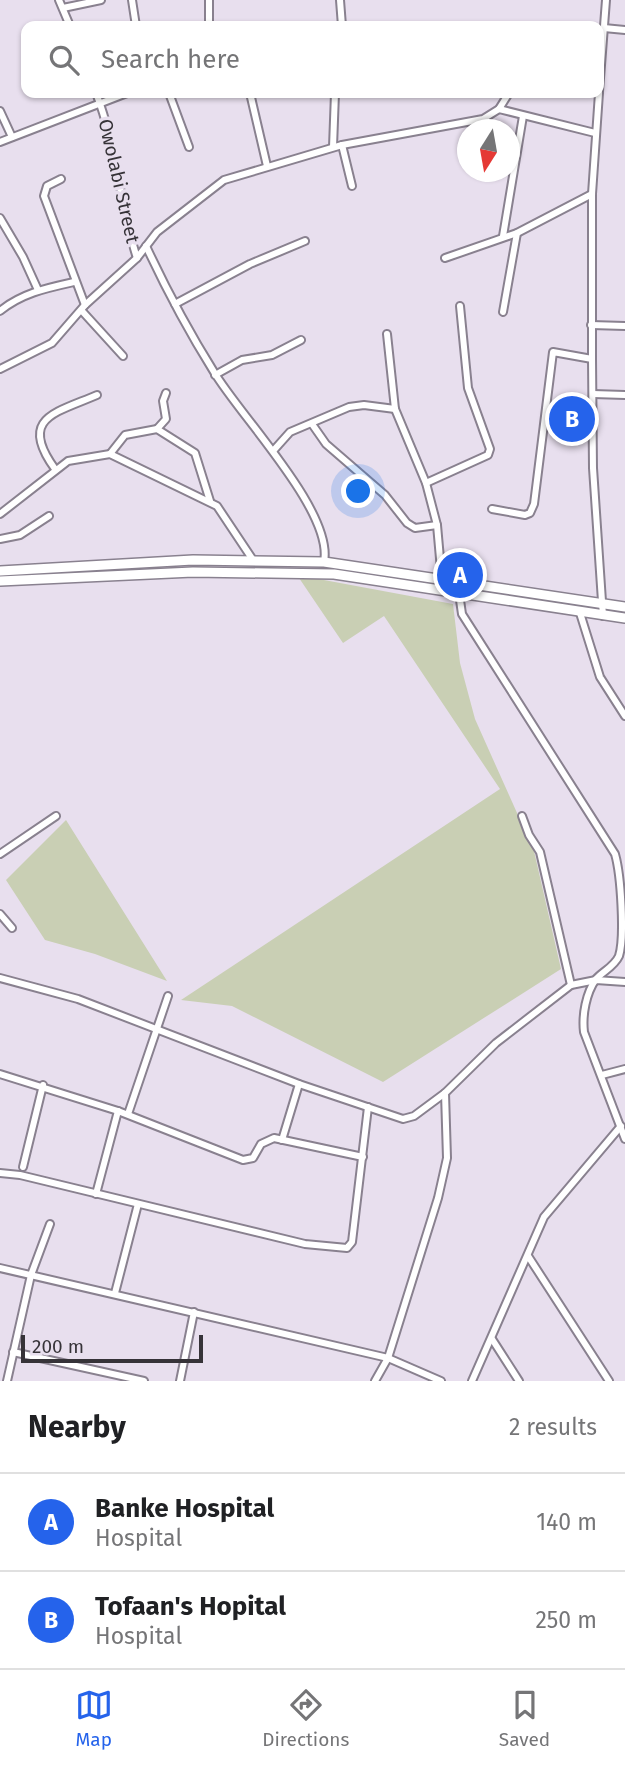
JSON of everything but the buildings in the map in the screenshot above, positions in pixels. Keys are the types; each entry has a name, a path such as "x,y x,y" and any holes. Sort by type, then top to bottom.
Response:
{"street":[{"path":"59,0 68,21"},
{"path":"63,8 101,0"},
{"path":"132,0 135,21"},
{"path":"209,0 209,21"},
{"path":"340,0 342,21"},
{"path":"606,0 604,28 625,30"},
{"name":"Owolabi Street","path":"98,98 117,167 125,221 137,258"},
{"path":"0,142 116,98"},
{"path":"171,98 189,147"},
{"path":"251,98 267,166"},
{"path":"333,147 335,98"},
{"path":"0,369 52,343 83,308 137,258 157,232 224,180 333,147 471,122 499,109 506,98"},
{"path":"598,98 592,194 592,359 593,468 603,616"},
{"path":"499,109 595,133"},
{"path":"0,111 12,137"},
{"path":"503,236 523,116"},
{"path":"342,145 352,186"},
{"path":"61,179 47,186 44,196 83,308 123,356"},
{"path":"445,258 517,233 592,194"},
{"path":"0,218 23,257 38,290"},
{"path":"503,312 517,233"},
{"path":"175,304 250,264 305,241"},
{"path":"146,246 215,375 273,451 307,503 327,549 324,562"},
{"path":"0,311 11,302 38,290 74,282"},
{"path":"426,483 488,455 490,449 468,388 460,306"},
{"path":"592,325 625,326"},
{"path":"387,334 395,409 426,483 437,525 442,581"},
{"path":"215,375 242,360 272,355 302,340"},
{"path":"492,509 525,515 530,513 534,504 553,352 592,359"},
{"path":"110,454 125,435 157,429 166,419 163,401 166,393"},
{"path":"593,394 625,396"},
{"path":"55,469 43,452 38,436 41,424 50,414 97,395"},
{"path":"273,451 290,432 349,407 364,405 395,409"},
{"path":"312,424 326,444 385,495 407,523 415,528 437,525"},
{"path":"157,429 195,453 210,501"},
{"path":"0,514 55,469 79,457 110,454 185,492 210,501 224,513 253,560"},
{"path":"0,539 20,535 49,516"},
{"path":"0,572 41,567 253,560 324,562 625,607"},
{"path":"0,581 193,572 272,571 334,574 625,618"},
{"path":"459,593 462,614 615,854 621,884 622,947 613,965 596,980 583,1020 584,1032 625,1139"},
{"path":"580,612 600,677 625,716"},
{"path":"0,853 56,816"},
{"path":"522,816 529,835 540,852 571,985"},
{"path":"0,914 12,928"},
{"path":"0,978 78,999 299,1084 407,1118 446,1093 496,1043 571,985 596,980 625,982"},
{"path":"128,1114 168,996"},
{"path":"602,1074 625,1069"},
{"path":"0,1074 43,1085 128,1114 243,1160 253,1158 265,1140 282,1140 363,1157"},
{"path":"282,1140 299,1084"},
{"path":"23,1167 43,1085"},
{"path":"375,1381 388,1358 447,1158 446,1093"},
{"path":"0,1173 305,1244 347,1248 352,1242 368,1107"},
{"path":"96,1194 118,1111"},
{"path":"472,1381 544,1217 567,1186 621,1126"},
{"path":"115,1293 138,1204"},
{"path":"6,1381 31,1275 50,1224"},
{"path":"528,1256 609,1381"},
{"path":"0,1269 115,1293 388,1358 441,1381"},
{"path":"180,1381 194,1312"},
{"path":"492,1339 520,1381"},
{"path":"13,1352 144,1381"}],"green space":[{"path":"297,575 453,604 460,663 475,719 534,851 561,969 383,1082 232,1006 181,1000 500,789 384,616 343,643"},
{"path":"66,820 167,981 95,954 45,940 6,880"}],"place":[{"name":"Tofaan's Hopital","path":"572,419"},
{"name":"Banke Hospital","path":"460,575"}]}
